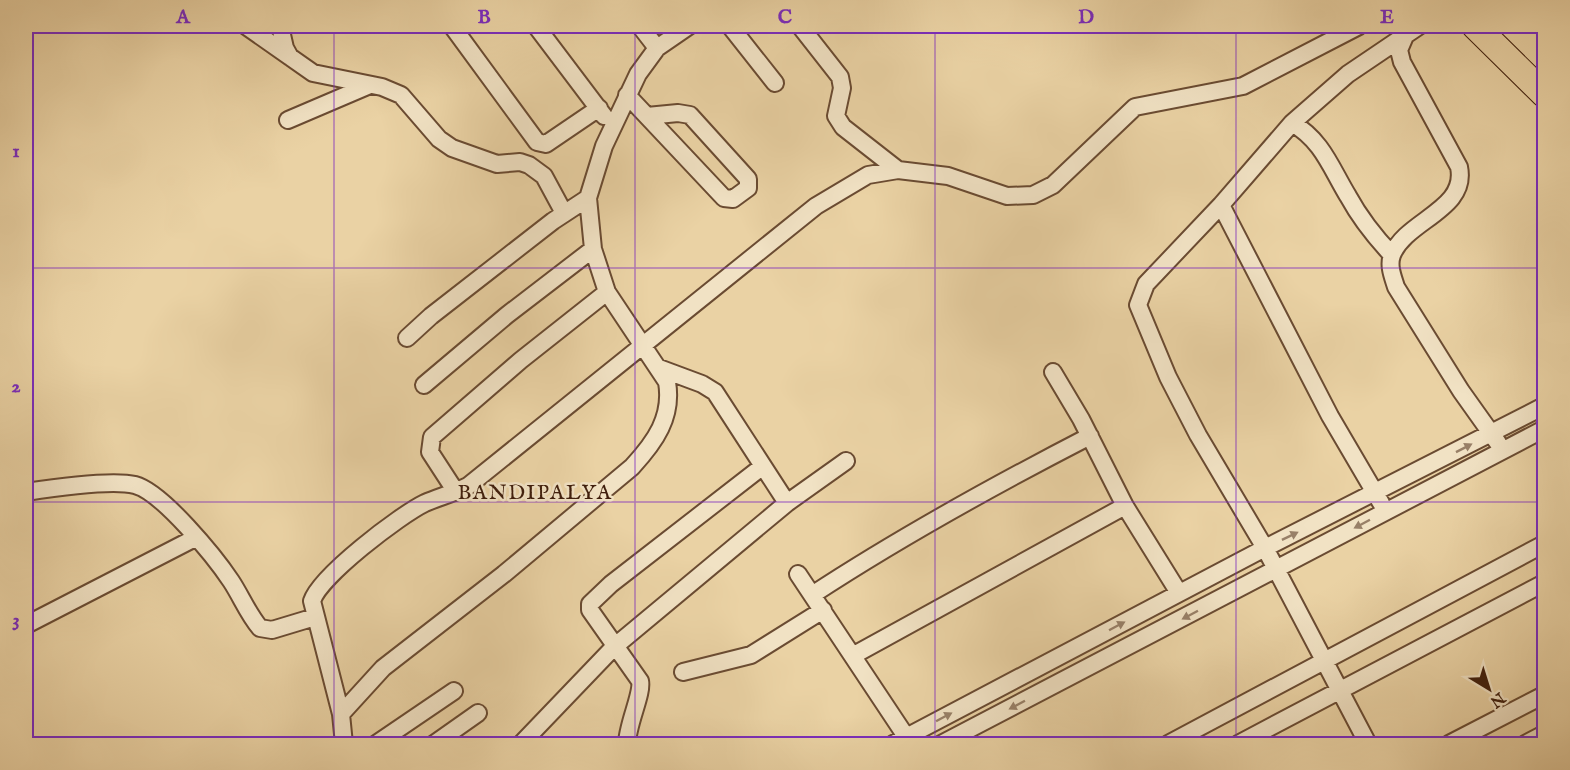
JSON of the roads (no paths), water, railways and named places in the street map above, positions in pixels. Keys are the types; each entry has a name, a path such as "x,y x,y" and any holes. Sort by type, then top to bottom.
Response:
{"highway":[{"path":"1475,26 1545,94"},
{"path":"1500,26 1545,70"}],"street":[{"path":"246,26 313,73 370,84 401,95 439,139 452,148 497,164 520,162 536,169 544,176 564,213"},
{"path":"280,26 285,48 291,58"},
{"path":"452,26 537,142 546,144 599,108"},
{"path":"536,26 612,127"},
{"path":"639,26 657,48"},
{"path":"341,714 383,668 504,574 632,467 649,449 668,415 670,399 667,382 607,292 593,249 588,198 612,127 638,74 657,48 689,26"},
{"path":"730,26 775,83"},
{"path":"800,26 840,77 842,88 836,116 843,127 898,170"},
{"path":"344,744 341,714 312,602 315,593 334,571 388,526 426,503 468,486 641,344 816,206 868,175 898,170 948,176 1007,196 1033,195 1053,185 1135,108 1243,86 1359,26"},
{"path":"1368,744 1338,691 1265,548 1198,435 1168,377 1138,305 1146,284 1221,205 1292,123 1348,74 1419,26"},
{"path":"1405,36 1399,50 1402,62 1459,167 1462,180 1453,196 1401,242 1392,255 1390,268 1396,287 1491,434 1504,450"},
{"path":"288,120 370,84"},
{"path":"627,95 724,198 733,199 748,188 748,179 690,115 678,113 647,116"},
{"path":"1292,123 1316,141 1358,213 1372,234 1392,255"},
{"path":"407,338 431,316 564,213 588,198"},
{"path":"1221,205 1330,416 1386,512"},
{"path":"424,385 593,249"},
{"path":"456,492 430,452 432,437 521,360 607,292"},
{"path":"659,368 702,384 715,392 787,503"},
{"path":"1053,372 1090,436 1125,506 1179,593"},
{"path":"798,574 854,655 903,742 1179,593 1545,406"},
{"path":"941,744 1545,429"},
{"path":"812,595 873,555 976,495 1090,436"},
{"path":"521,744 614,647 787,503 846,461"},
{"path":"627,744 628,725 641,686 640,681 590,610 592,600 763,466"},
{"path":"26,492 120,483 134,484 158,498 195,538 231,580 260,628 272,630 315,617"},
{"path":"854,655 1125,506"},
{"path":"28,624 195,538"},
{"path":"1168,744 1545,544"},
{"path":"1238,744 1545,582"},
{"path":"683,672 751,655 823,610"},
{"path":"376,744 454,691"},
{"path":"1449,744 1545,694"},
{"path":"434,744 478,713"},
{"path":"1525,744 1545,734"}],"district":[{"name":"BANDIPALYA","path":"535,492"}]}
